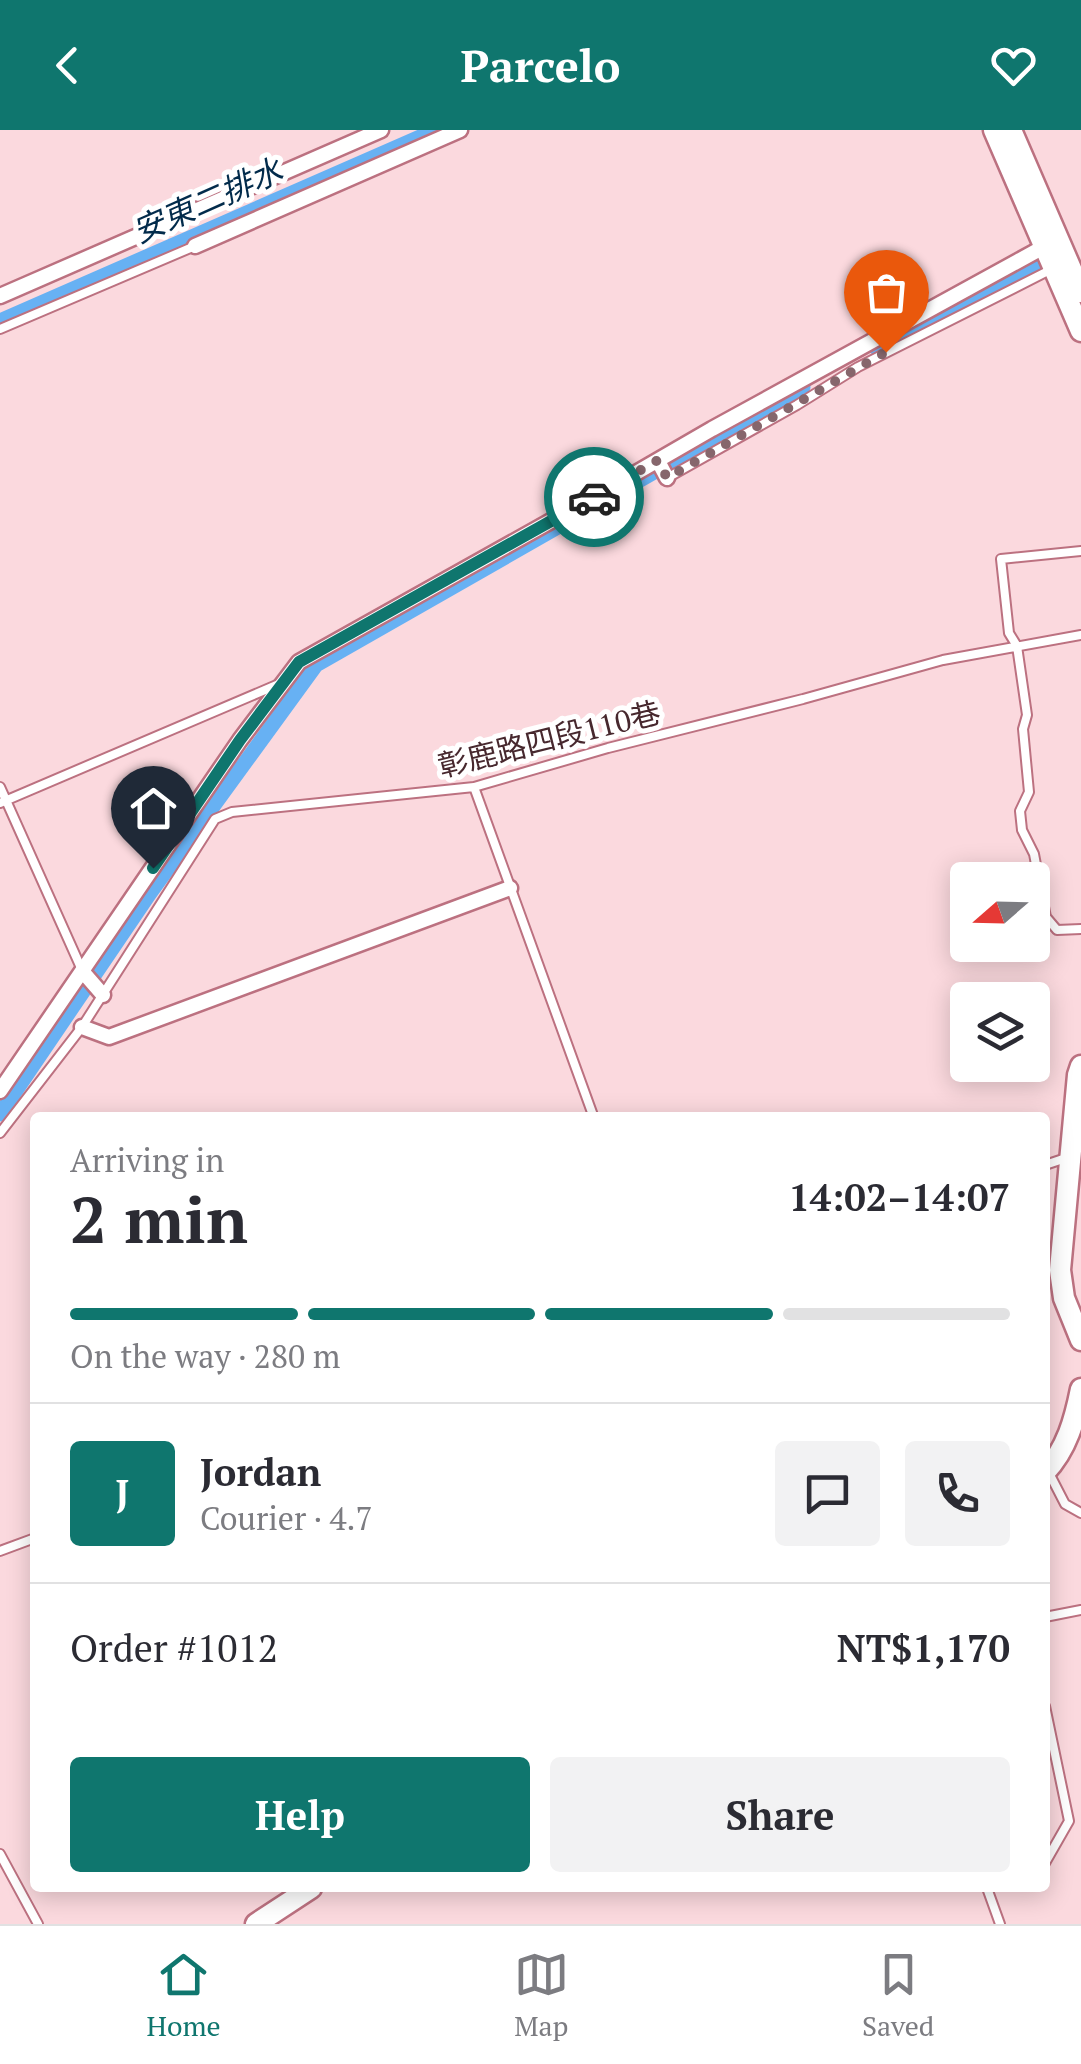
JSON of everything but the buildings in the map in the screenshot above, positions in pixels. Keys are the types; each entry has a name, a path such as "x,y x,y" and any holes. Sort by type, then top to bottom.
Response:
{"street":[{"path":"0,296 380,130"},
{"path":"196,246 460,130"},
{"path":"994,130 1051,243"},
{"path":"1012,130 1081,331"},
{"path":"0,1092 240,740 299,662 1051,243"},
{"path":"1060,265 1081,292"},
{"path":"658,460 667,478"},
{"path":"82,1027 110,1037 510,888"},
{"path":"83,972 106,990"},
{"path":"1081,1066 1060,1270 1064,1298 1081,1340"},
{"path":"1050,1466 1076,1418 1081,1388"},
{"path":"256,1924 305,1892"}],"lane":[{"path":"0,329 196,246"},
{"path":"667,478 858,366 1060,265"},
{"path":"1081,551 1001,559 1009,633 1016,646 1027,715 1022,728 1030,792 1020,811 1022,830 1034,854 1046,918 1057,930 1081,928"},
{"name":"彰鹿路四段110巷","path":"106,990 215,819 232,812 474,787 943,660 1081,635"},
{"path":"3,802 283,682"},
{"path":"0,787 3,802 83,972"},
{"path":"474,787 592,1112"},
{"path":"0,1134 106,990"},
{"path":"1050,1164 1070,1156"},
{"path":"1050,1478 1065,1504 1081,1513"},
{"path":"0,1551 30,1540"},
{"path":"1050,1616 1081,1610"},
{"path":"1050,1731 1068,1821 1050,1853"},
{"path":"0,1854 38,1924"},
{"path":"988,1892 1000,1924"}],"waterway":[{"name":"安東二排水","path":"0,321 436,130"},
{"path":"875,347 1041,261"},
{"path":"0,1114 150,893 316,665 803,387"}],"way so far":[{"path":"594,497 658,460 667,478 886,352"}],"route":[{"path":"153,868 240,740 299,662 594,497"}]}
